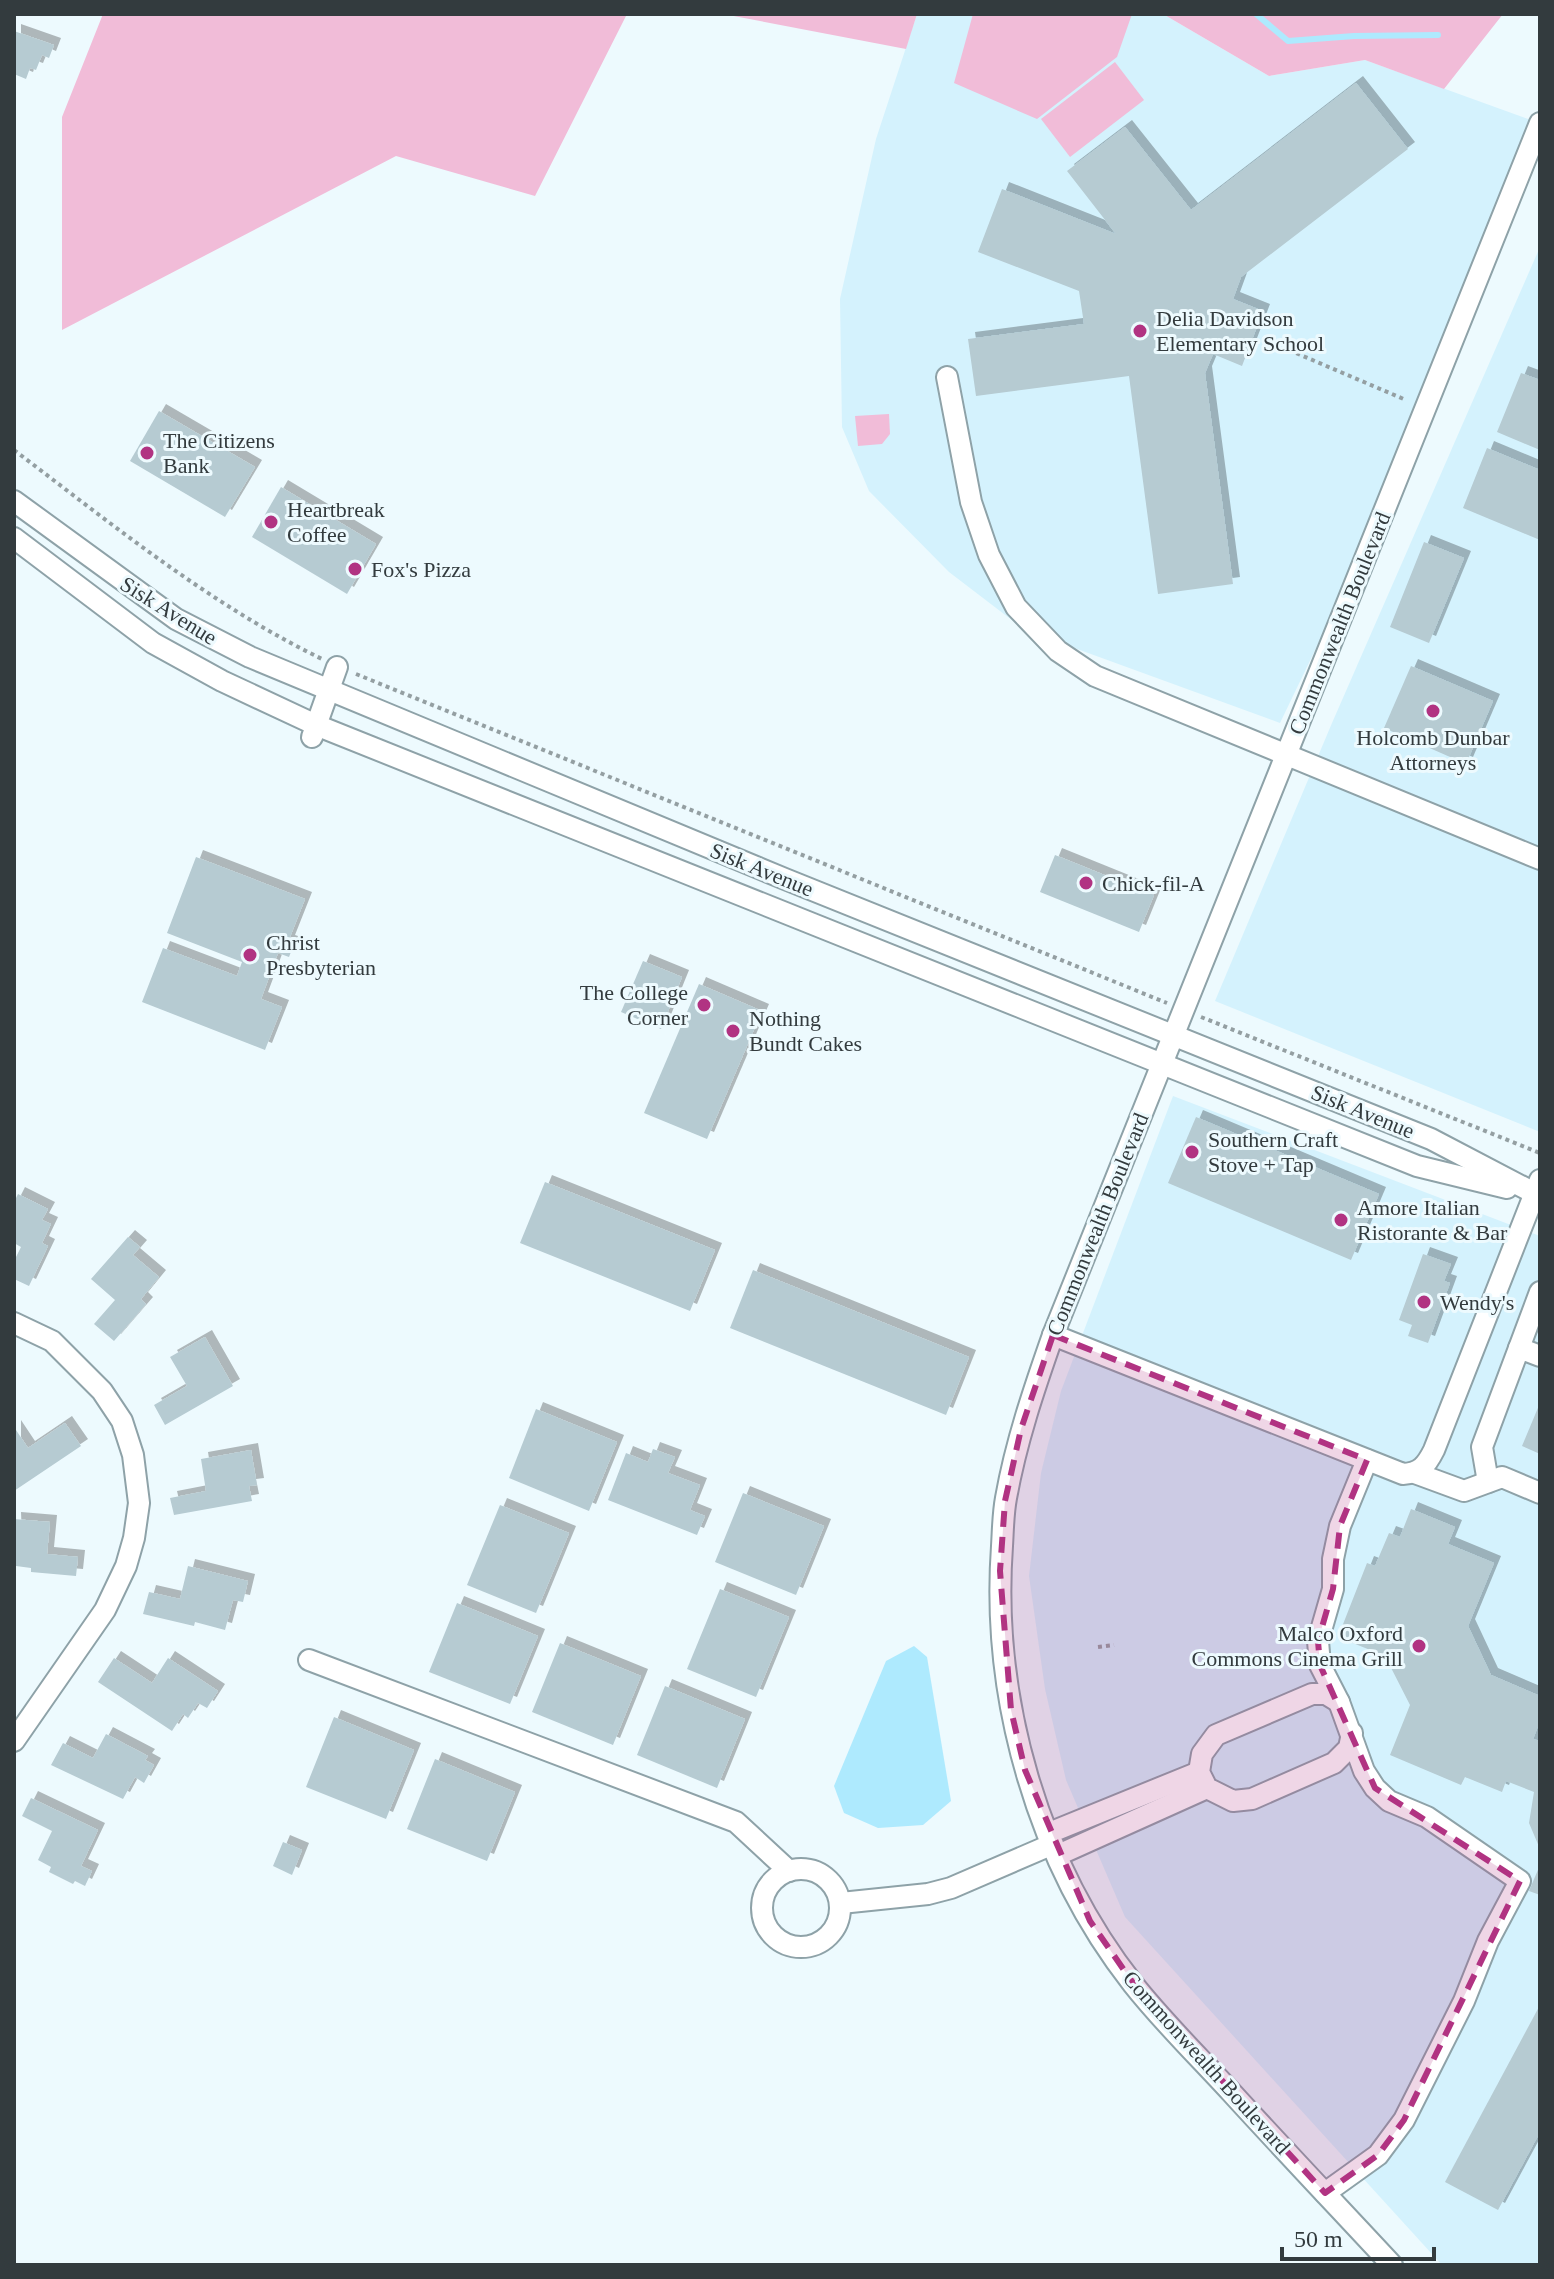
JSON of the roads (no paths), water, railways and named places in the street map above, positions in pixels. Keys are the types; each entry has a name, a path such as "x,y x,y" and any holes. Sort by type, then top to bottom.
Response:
{"street":[{"name":"Commonwealth Boulevard","path":"1392,2265 1133,1983 1090,1921 1053,1844 1025,1770 1011,1710 1002,1641 1000,1571 1005,1501 1017,1443 1053,1335 1540,123"},
{"path":"947,377 971,502 989,555 1016,607 1058,651 1095,676 1540,859"},
{"name":"Sisk Avenue","path":"14,501 176,619 250,657 785,879 1431,1139 1538,1190"},
{"name":"Sisk Avenue","path":"14,538 153,643 314,731 1417,1166 1538,1190"},
{"path":"314,731 337,667"},
{"path":"1415,1473 1427,1463 1434,1450 1538,1190"},
{"path":"1488,1482 1482,1447 1531,1347 1540,1292"},
{"path":"14,1323 52,1341 102,1391 122,1421 133,1455 139,1503 126,1566 105,1610 14,1741"},
{"path":"1053,1335 1403,1474 1415,1473 1464,1491 1502,1477 1540,1493"},
{"path":"1325,2193 1378,2155 1404,2120 1464,2001 1488,1941 1520,1881 1427,1817 1389,1801 1375,1788 1364,1771 1352,1733 1320,1665 1318,1641 1333,1589 1333,1559 1340,1526 1367,1460"},
{"path":"309,1660 736,1822 789,1871"},
{"path":"1203,1780 1202,1754 1216,1735 1312,1694 1326,1694 1339,1702"},
{"path":"1203,1780 1233,1801 1252,1799 1334,1763 1349,1748 1352,1733"},
{"path":"841,1903 928,1894 951,1888 1203,1780"},
{"path":"803,1869 828,1879 841,1903 835,1929 827,1939 805,1948 781,1943 765,1925 762,1913 762,1900 768,1887 777,1877 789,1871 803,1869"}],"water":[{"path":"914,1646 927,1657 951,1801 923,1825 878,1828 844,1813 834,1786 886,1661"}],"waterway":[{"path":"1256,14 1288,41 1438,35"}],"tunnel":[{"path":"1537,1333 1540,1323"}],"place":[{"name":"Delia Davidson Elementary School","path":"1140,331"},
{"name":"The Citizens Bank","path":"147,453"},
{"name":"Heartbreak Coffee","path":"271,522"},
{"name":"Fox's Pizza","path":"355,569"},
{"name":"Holcomb Dunbar Attorneys","path":"1433,711"},
{"name":"Chick-fil-A","path":"1086,883"},
{"name":"Christ Presbyterian","path":"250,955"},
{"name":"The College Corner","path":"704,1005"},
{"name":"Nothing Bundt Cakes","path":"733,1031"},
{"name":"Southern Craft Stove + Tap","path":"1192,1152"},
{"name":"Amore Italian Ristorante & Bar","path":"1341,1220"},
{"name":"Wendy's","path":"1424,1302"},
{"name":"Malco Oxford Commons Cinema Grill","path":"1419,1646"}]}
